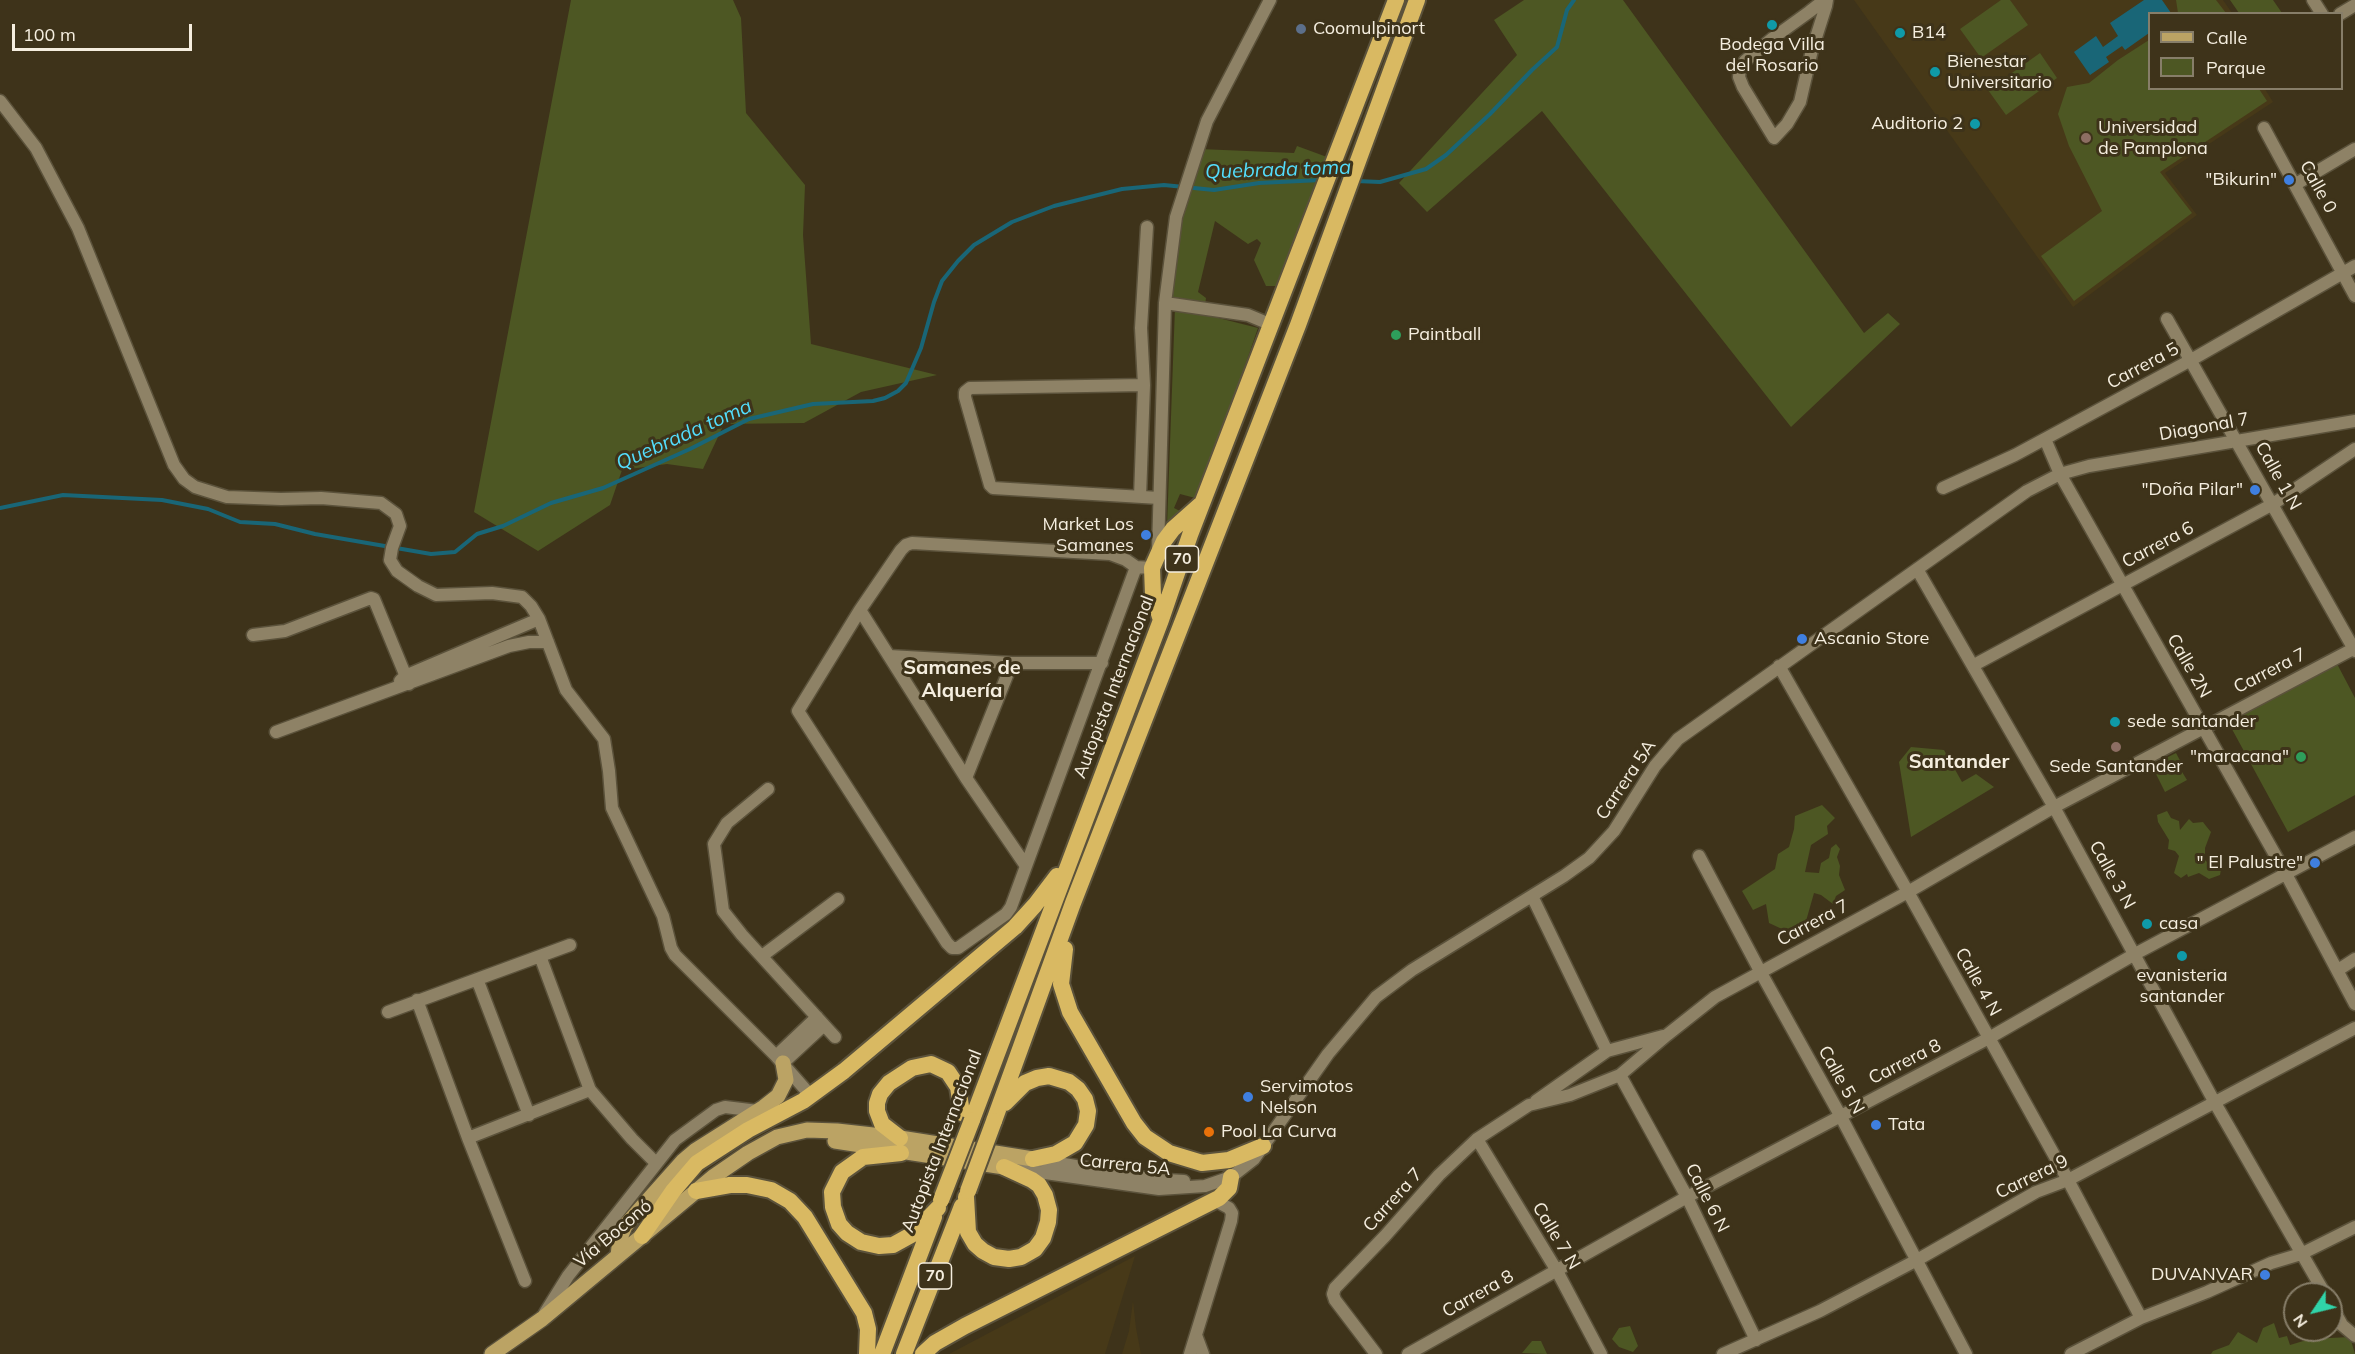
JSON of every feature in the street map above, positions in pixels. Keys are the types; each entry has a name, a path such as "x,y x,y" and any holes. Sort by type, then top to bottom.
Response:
{"highway":[{"name":"Autopista Internacional","path":"882,1354 953,1168 967,1117 1074,850 1161,620 1190,535 1396,0"},
{"name":"70","path":"904,1354 996,1117 1073,903 1298,325 1417,0"},
{"path":"1161,620 1148,562 1173,529 1204,502"},
{"path":"642,1236 672,1191 705,1157 748,1130 811,1096 881,1041 1015,927 1046,892 1074,850"},
{"path":"1073,903 1062,969 1063,993 1082,1034 1142,1133 1163,1150 1202,1163 1229,1160 1263,1146"},
{"path":"939,1204 913,1234 893,1245 879,1246 861,1242 852,1237 839,1224 833,1207 832,1192 842,1172 863,1157 900,1145 882,1124 878,1115 877,1103 880,1094 890,1083 912,1068 931,1064 948,1072 958,1087 967,1117"},
{"path":"996,1117 1014,1092 1025,1083 1037,1078 1058,1077 1078,1089 1085,1099 1088,1111 1086,1125 1080,1137 1063,1151 1033,1159"},
{"path":"967,1194 968,1232 975,1244 983,1251 994,1257 1009,1259 1022,1257 1035,1249 1043,1238 1048,1222 1049,1210 1045,1195 1036,1182 1004,1167"},
{"path":"922,1354 935,1343 965,1326 1216,1201 1227,1191 1231,1177"},
{"path":"696,1191 730,1185 747,1185 771,1190 790,1201 805,1217 864,1313 868,1329 867,1354"}],"main road":[{"path":"618,1256 620,1238 625,1226 676,1168 696,1150 778,1096 784,1087 786,1077 779,1059"},
{"name":"Vía Boconó","path":"492,1354 542,1319 696,1191 760,1146 798,1140 830,1141 867,1145 900,1145 1033,1159"},
{"name":"Vía Boconó","path":"900,1145 1004,1167"}],"street":[{"path":"1148,562 1126,560 1110,554 912,543 901,550 860,610 798,711 952,948 958,948 1011,908 1102,663 1148,562 1159,498 1165,303 1176,218 1207,121 1270,0"},
{"path":"1826,3 1796,113 1774,138 1756,113 1743,87 1739,77 1740,69 1745,61 1773,38 1818,5 1826,3"},
{"path":"0,101 36,148 78,228 174,465 184,479 195,487 227,497 321,498 381,503 396,514 400,526 390,560 397,571 418,586 436,595 492,593 522,597 531,606 538,619 566,690 604,739 612,808 663,916 671,948 779,1059 811,1096"},
{"name":"Calle 0","path":"2264,128 2349,268 2355,296"},
{"path":"2296,184 2355,149"},
{"path":"1140,497 1144,385 1141,328 1147,227"},
{"name":"Carrera 5","path":"1943,488 2045,439 2191,360 2349,268"},
{"path":"1165,303 1248,315 1272,325"},
{"name":"Calle 1 N","path":"2167,319 2355,649"},
{"path":"1144,385 970,388 965,392 965,397 990,485 993,488 1159,498"},
{"name":"Diagonal 7","path":"2060,474 2089,466 2355,421"},
{"name":"Calle 2N","path":"2045,439 2060,474 2286,874 2355,1004"},
{"name":"Carrera 6","path":"1974,664 2272,504 2355,449"},
{"name":"Carrera 5A","path":"1004,1167 1159,1190 1205,1186 1231,1177 1248,1165 1342,1036 1376,997 1412,970 1564,876 1589,858 1606,840 1655,766 1678,739 1700,721 2027,491 2060,474"},
{"name":"Calle 3 N","path":"1917,569 1974,664 2215,1103 2318,1282"},
{"path":"253,635 285,631 371,598 377,602 407,680"},
{"path":"860,610 966,778 1026,866"},
{"path":"276,732 395,687 465,657 538,619"},
{"path":"465,657 529,642 548,642"},
{"name":"Carrera 7","path":"1376,1354 1335,1300 1333,1294 1335,1288 1439,1175 1477,1139 1529,1105 1569,1095 1620,1075 1715,997 1908,892 2054,807 2203,726 2355,649"},
{"path":"889,656 1012,663 1102,663"},
{"path":"966,778 1012,663"},
{"name":"Calle 4 N","path":"1779,666 2068,1180 2141,1318"},
{"path":"768,789 727,822 714,844 723,911 835,1037"},
{"name":"Carrera 8","path":"1408,1354 1687,1197 1989,1038 2134,954 2353,841"},
{"name":"Calle 5 N","path":"1700,856 1966,1354"},
{"path":"1532,896 1607,1051"},
{"path":"762,956 838,899"},
{"path":"388,1011 570,945"},
{"path":"540,956 590,1090 632,1139 656,1162"},
{"path":"2338,970 2355,959"},
{"path":"477,978 529,1116"},
{"path":"417,1000 468,1138 525,1281"},
{"path":"779,1059 821,1021"},
{"name":"Carrera 9","path":"1722,1354 1820,1311 1917,1260 2036,1192 2068,1180 2355,1028"},
{"path":"1529,1105 1607,1051 1667,1035"},
{"name":"Calle 6 N","path":"1620,1075 1687,1197 1756,1340"},
{"path":"468,1138 529,1116 590,1090"},
{"path":"542,1319 568,1276 624,1207 656,1162 684,1132 716,1110 725,1107 758,1111"},
{"path":"684,1132 696,1150"},
{"name":"Calle 7 N","path":"1477,1139 1557,1271 1601,1354"},
{"name":"Carrera 5A","path":"1033,1159 1150,1179 1185,1181 1222,1173 1239,1165 1263,1146"},
{"path":"1190,1354 1231,1221 1232,1213 1229,1208 1216,1201"},
{"path":"2071,1354 2141,1318 2271,1263 2301,1254 2355,1227"},
{"path":"2343,1326 2355,1336"},
{"path":"1196,1335 1203,1354"}],"shaded area":[{"name":"Universidad de Pamplona","path":"1854,0 2223,0 2231,12 2148,12 2148,90 2266,90 2273,102 2165,173 2197,215 2073,307"},
{"path":"1135,1256 1105,1354 949,1354"},
{"path":"1133,1301 1141,1354 1122,1354 1129,1331"}],"green space":[{"path":"571,0 733,0 741,18 746,113 805,185 803,235 811,344 937,375 861,392 804,423 724,424 703,469 667,464 622,470 610,505 538,551 474,512"},
{"path":"1524,0 1623,0 1864,333 1888,313 1900,324 1791,427 1542,111 1427,212 1399,183 1517,55 1494,20"},
{"path":"2001,0 2010,0 2028,25 1981,58 1960,29"},
{"path":"2176,0 2216,0 2225,12 2178,12"},
{"path":"2230,0 2273,0 2281,12 2238,12"},
{"path":"2148,41 2148,90 2260,90 2267,101 2160,172 2192,213 2074,301 2041,256 2102,211 2069,146 2058,114 2067,87 2089,83"},
{"path":"2040,53 2057,78 2006,115 1988,90"},
{"path":"1297,146 1327,157 1276,286 1266,286 1254,260 1261,243 1257,239 1248,244 1215,221 1198,292 1206,298 1205,306 1168,300 1177,223 1200,149 1294,153"},
{"path":"1175,307 1258,328 1199,499 1180,494 1174,508 1186,514 1167,526"},
{"name":"\"maracana\"","path":"2335,660 2355,698 2355,795 2288,832 2227,720"},
{"path":"1911,747 1944,750 1962,782 1976,774 1994,787 1911,837 1899,762"},
{"path":"2176,753 2183,766 2179,767 2187,780 2165,792 2154,770 2158,762"},
{"path":"1822,805 1835,818 1827,826 1828,834 1811,845 1805,872 1819,873 1821,863 1829,858 1831,848 1836,844 1840,849 1837,857 1840,866 1839,875 1845,890 1836,896 1833,904 1814,893 1806,921 1798,928 1782,929 1769,923 1766,904 1753,910 1742,891 1775,869 1778,854 1789,847 1795,816"},
{"path":"2167,811 2171,818 2179,821 2180,830 2189,819 2193,823 2203,822 2211,832 2205,848 2205,860 2222,864 2220,875 2209,879 2199,873 2188,877 2187,874 2181,878 2174,873 2179,856 2175,851 2168,849 2169,840 2158,822 2157,815"},
{"path":"2274,1323 2279,1338 2283,1337 2283,1342 2289,1342 2290,1345 2300,1342 2343,1342 2343,1337 2350,1337 2355,1354 2211,1354 2229,1345 2238,1332 2257,1343 2263,1328"},
{"path":"1630,1326 1638,1346 1633,1352 1619,1347 1612,1339 1619,1328"},
{"path":"1532,1341 1541,1341 1547,1354 1522,1353"}],"water":[{"path":"2144,0 2162,0 2170,12 2148,12 2148,34 2125,50 2122,46 2106,57 2109,62 2090,75 2074,52 2096,36 2103,47 2118,36 2110,23"}],"waterway":[{"name":"Quebrada toma","path":"1356,181 1380,182 1426,169 1446,155 1557,47 1567,10 1574,0"},
{"name":"Quebrada toma","path":"0,508 63,495 162,500 208,509 240,522 275,524 315,534 431,554 455,552 477,534 503,526 551,503 603,488 690,449 749,419 813,404 873,401 898,391 906,383 921,348 942,281 974,245 1012,222 1054,206 1122,189 1164,185 1214,190 1259,183 1321,180"}],"place":[{"name":"Bodega Villa del Rosario","path":"1772,25"},
{"name":"Coomulpinort","path":"1301,29"},
{"name":"B14","path":"1900,33"},
{"name":"Bienestar Universitario","path":"1935,72"},
{"name":"Auditorio 2","path":"1975,124"},
{"name":"Universidad de Pamplona","path":"2086,138"},
{"name":"\"Bikurin\"","path":"2289,180"},
{"name":"Paintball","path":"1396,335"},
{"name":"\"Doña Pilar\"","path":"2255,490"},
{"name":"Market Los Samanes","path":"1146,535"},
{"name":"Ascanio Store","path":"1802,639"},
{"name":"sede santander","path":"2115,722"},
{"name":"Sede Santander","path":"2116,747"},
{"name":"\"maracana\"","path":"2301,757"},
{"name":"\" El Palustre\"","path":"2315,863"},
{"name":"casa","path":"2147,924"},
{"name":"evanisteria santander","path":"2182,956"},
{"name":"Servimotos Nelson","path":"1248,1097"},
{"name":"Tata","path":"1876,1125"},
{"name":"Pool La Curva","path":"1209,1132"},
{"name":"DUVANVAR","path":"2265,1275"}],"district":[{"name":"Samanes de Alquería","path":"962,680"},
{"name":"Santander","path":"1959,762"}]}
